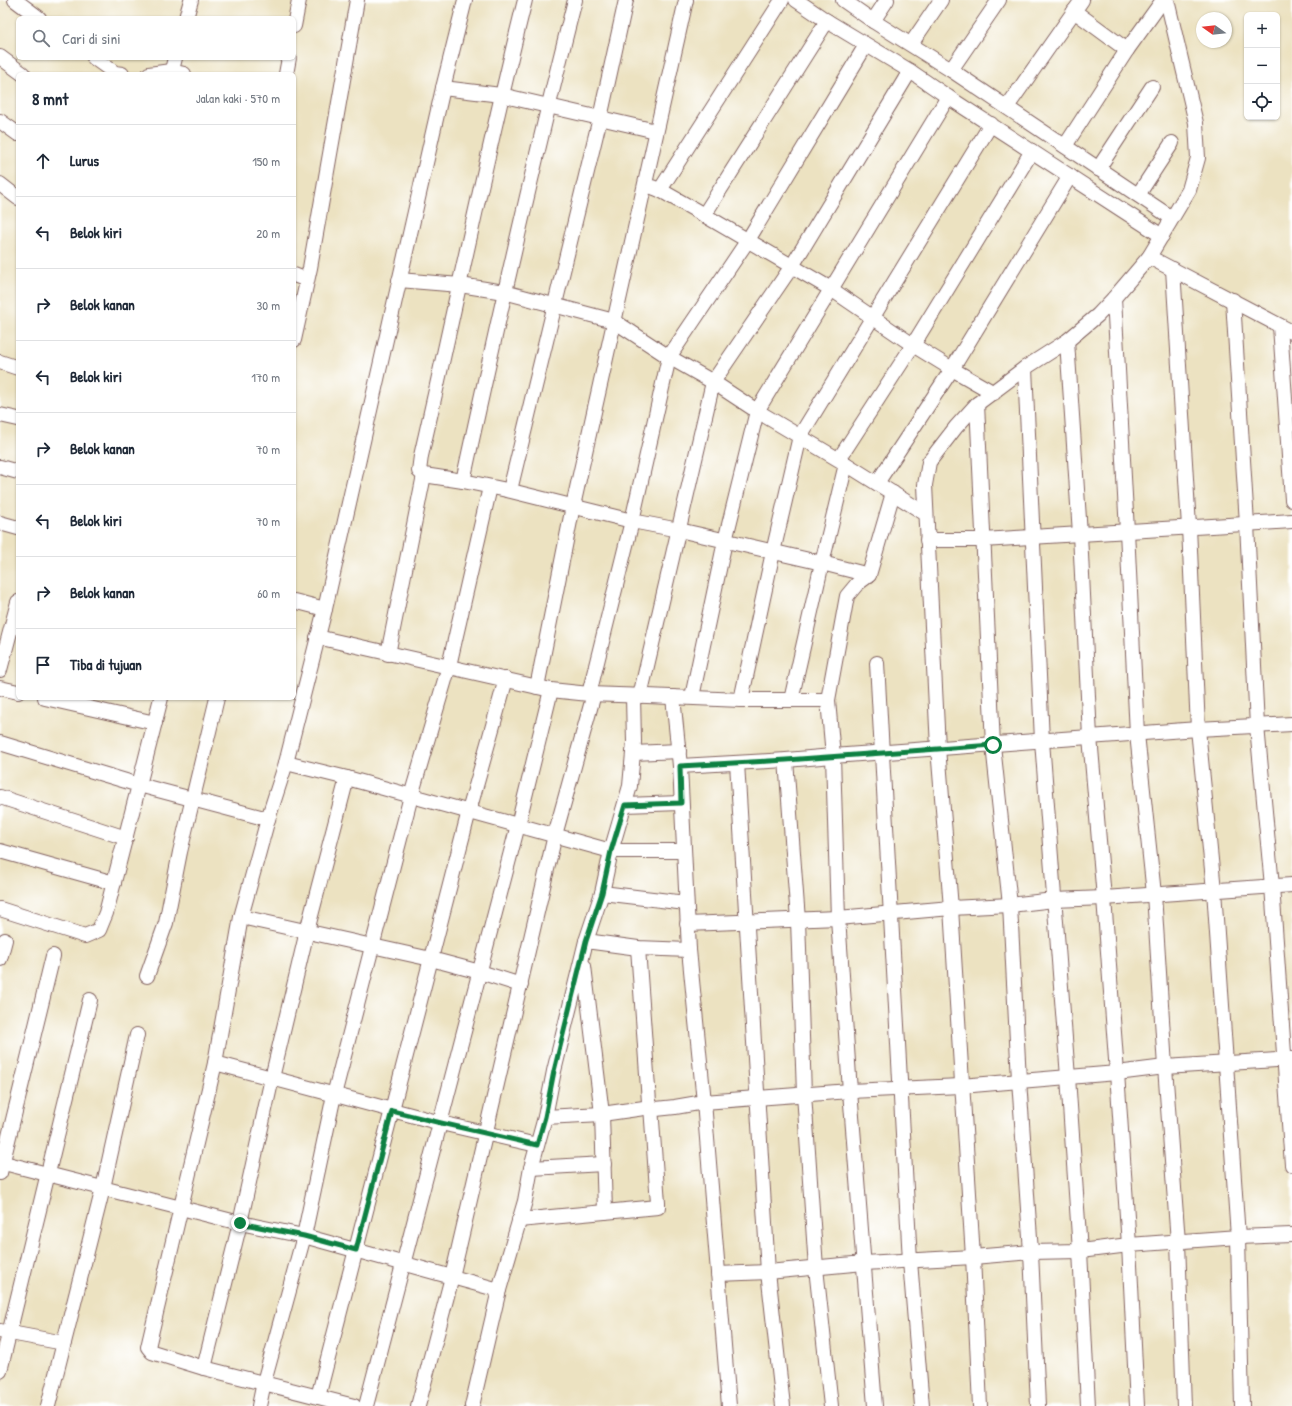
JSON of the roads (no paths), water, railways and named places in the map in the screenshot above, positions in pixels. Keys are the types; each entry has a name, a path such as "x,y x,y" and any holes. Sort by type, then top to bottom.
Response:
{"street":[{"path":"15,0 36,16"},
{"path":"187,16 191,0"},
{"path":"296,16 299,0"},
{"path":"296,331 307,280 357,0"},
{"path":"354,1406 204,1368 152,1352 148,1347 215,1063 241,917 268,819 286,763 325,609 443,88 465,0"},
{"path":"525,0 501,95 421,456 419,471 424,475 507,490 632,521 679,530 869,575"},
{"path":"463,481 504,292 548,105 575,0"},
{"path":"507,490 511,486 600,118 626,0"},
{"path":"537,688 573,506 686,0"},
{"path":"660,190 782,0"},
{"path":"796,0 827,21 910,71 1162,236"},
{"path":"843,0 1007,107 1172,218"},
{"path":"873,21 887,0"},
{"path":"911,44 941,0"},
{"path":"951,70 999,0"},
{"path":"1065,146 1127,50 1163,0"},
{"path":"980,1406 973,1257 961,1086 951,908 938,748 925,485 929,462 956,427 978,404 1025,368 1067,341 1098,315 1114,298 1149,257 1188,190 1198,158 1196,123 1167,0"},
{"path":"1007,107 1078,6 1127,50"},
{"path":"704,214 827,21"},
{"path":"418,1406 452,1277 555,835 592,694 669,357 748,240 866,45"},
{"path":"0,57 20,72"},
{"path":"97,60 114,72"},
{"path":"286,72 289,60"},
{"path":"159,72 175,69"},
{"path":"472,1406 499,1290 525,1201 531,1168 545,1117 554,1071 586,941 602,893 611,851 630,786 637,696 679,530 713,382 792,266 910,71"},
{"path":"1098,169 1152,87"},
{"path":"443,88 501,95 656,131"},
{"path":"692,697 725,541 757,411 948,97"},
{"path":"0,121 16,133"},
{"path":"742,700 773,552 800,436 991,124"},
{"path":"1138,195 1172,143"},
{"path":"791,700 843,462 1032,152"},
{"path":"877,483 952,370 1070,176"},
{"path":"0,184 16,196"},
{"path":"645,184 660,190 704,214 831,289 952,370 994,393"},
{"path":"1149,257 1286,329 1292,500"},
{"path":"1173,269 1189,527 1198,729 1214,890 1238,1237 1242,1406"},
{"path":"296,276 307,280"},
{"path":"399,280 460,285 504,292 614,321 669,357 713,382 757,411 843,462 926,514"},
{"path":"1114,298 1137,734 1154,894 1178,1242 1184,1406"},
{"path":"1233,300 1248,524 1257,726 1289,1060 1292,1165"},
{"path":"1067,341 1080,534 1090,737 1117,1073 1129,1245 1137,1406"},
{"path":"0,362 16,367"},
{"path":"1025,368 1042,741 1068,1077 1080,1251 1088,1406"},
{"path":"978,404 993,745 1010,905 1019,1080 1031,1252 1038,1406"},
{"path":"0,415 16,419"},
{"path":"0,467 16,471"},
{"path":"388,654 424,475"},
{"path":"259,1406 264,1382 304,1236 334,1095 372,947 411,796 449,666 490,487"},
{"path":"875,1406 838,918 833,756 828,700 847,596 857,584 869,575 893,493"},
{"path":"927,540 983,540 1292,521"},
{"path":"0,523 16,527"},
{"path":"296,602 325,609"},
{"path":"0,670 16,608"},
{"path":"317,637 551,690 592,694 742,700 828,700"},
{"path":"877,663 910,1261 922,1406"},
{"path":"318,1397 469,811 506,679"},
{"path":"0,688 16,692"},
{"path":"366,1406 518,825 551,690"},
{"path":"674,697 680,766 689,950 704,1102 729,1406"},
{"path":"54,700 155,723"},
{"path":"0,909 85,936 99,930 106,913 161,700"},
{"path":"147,976 166,923 178,859 216,700"},
{"path":"680,766 786,760 1198,729 1292,724"},
{"path":"0,743 139,785 268,819"},
{"path":"633,754 678,751"},
{"path":"786,760 798,920 804,1094 816,1268 831,1406"},
{"path":"286,763 469,811 611,851 683,851"},
{"path":"737,763 768,1272 783,1406"},
{"path":"204,1368 240,1223 272,1078 307,931 347,778"},
{"path":"0,797 126,838"},
{"path":"625,805 681,803"},
{"path":"0,851 114,883"},
{"path":"687,924 838,918 951,908 1010,905 1054,900 1292,885"},
{"path":"602,893 686,903"},
{"path":"241,917 431,959 521,985"},
{"path":"0,959 5,940"},
{"path":"586,941 638,948 689,950"},
{"path":"519,1220 658,1207 638,948"},
{"path":"53,956 1,1166 48,1175 240,1223 304,1236 499,1290"},
{"path":"582,958 602,1114 605,1212"},
{"path":"0,1371 4,1332 48,1175 90,1000"},
{"path":"48,1406 103,1188 137,1035"},
{"path":"545,1117 602,1114 651,1107 656,1109 704,1102 804,1094 961,1086 1117,1073 1165,1067 1289,1060"},
{"path":"215,1063 392,1111 537,1145"},
{"path":"531,1168 604,1164"},
{"path":"718,1274 768,1272 864,1263 1031,1252 1080,1251 1129,1245 1238,1237 1292,1235"},
{"path":"4,1332 64,1343"}]}
